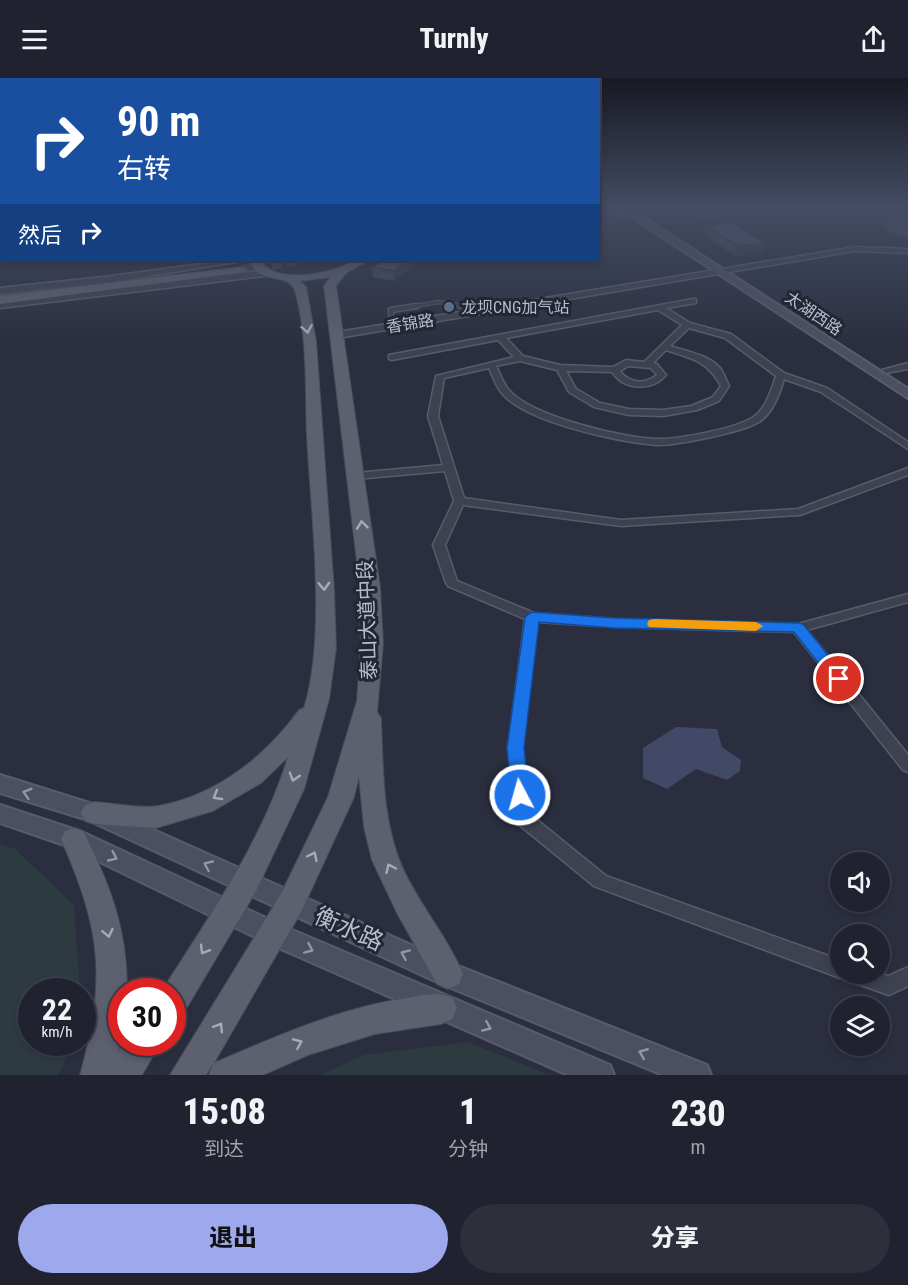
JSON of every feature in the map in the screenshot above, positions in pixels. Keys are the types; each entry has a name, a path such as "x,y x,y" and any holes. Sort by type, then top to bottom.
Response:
{"main road":[{"name":"太湖西路","path":"699,254 727,270 908,394"},
{"name":"太湖西路","path":"702,254 908,384"},
{"path":"186,980 246,882 291,789 318,699 325,648 324,590 309,341 300,286 257,266 254,261"},
{"path":"279,275 313,277 342,272 361,261"},
{"path":"0,293 242,265"},
{"path":"0,300 242,265"},
{"name":"泰山大道中段","path":"186,1075 217,1031 291,903 341,797 368,701 372,644 370,587 330,286 342,272"},
{"path":"94,813 156,817 204,804 252,776 289,742 318,699"},
{"path":"368,701 375,804 386,859 409,908 448,974"},
{"name":"衡水路","path":"0,784 94,813 448,974 697,1075"},
{"name":"衡水路","path":"0,814 74,838 274,934 600,1075"},
{"path":"74,838 101,902 113,957 110,1028 96,1075"},
{"path":"225,1075 305,1040 375,1018 441,1008"},
{"path":"122,1075 135,1056"}],"street":[{"name":"香锦路","path":"338,335 827,254"},
{"path":"0,305 279,275"},
{"path":"392,357 693,301"},
{"path":"660,308 687,325 728,336 781,375 824,390 908,446"},
{"path":"648,364 687,325"},
{"path":"500,337 520,358"},
{"path":"560,368 562,378 579,395 598,405 628,412 668,414 699,409 718,398 724,388 723,378 716,369 701,359 665,347"},
{"path":"615,370 618,377 630,382 657,381 661,378 662,372 648,364 626,363 615,370 560,368 520,358 440,376 433,416 459,501 439,545 452,583 532,617 614,623 798,628 908,598"},
{"path":"491,364 505,392 534,412 594,432 658,442 711,435 756,420 773,399 781,375"},
{"path":"886,370 908,366"},
{"path":"356,476 448,468"},
{"path":"459,501 621,523 800,512 908,471"},
{"path":"532,617 516,748 523,818 600,880 830,965"},
{"path":"798,628 908,765"},
{"path":"881,984 889,987 908,976"}],"lane":[{"path":"391,326 391,310 439,302 488,310"}],"shaded area":[{"path":"0,845 15,849 74,905 79,978 18,978 18,1056 68,1056 58,1075 0,1075"},
{"path":"468,1042 549,1075 320,1075 364,1055"}],"water":[{"path":"676,727 717,729 722,747 741,760 740,771 727,780 696,769 667,789 643,778 643,748"}],"building":[{"path":"382,261 408,261 394,271 372,267"}],"tunnel":[{"path":"242,270 294,261"}],"slow traffic":[{"path":"654,624 756,626"}],"place":[{"name":"龙坝CNG加气站","path":"449,307"}],"route":[{"path":"520,795 516,748 532,617 614,623 798,628 839,679"}]}
